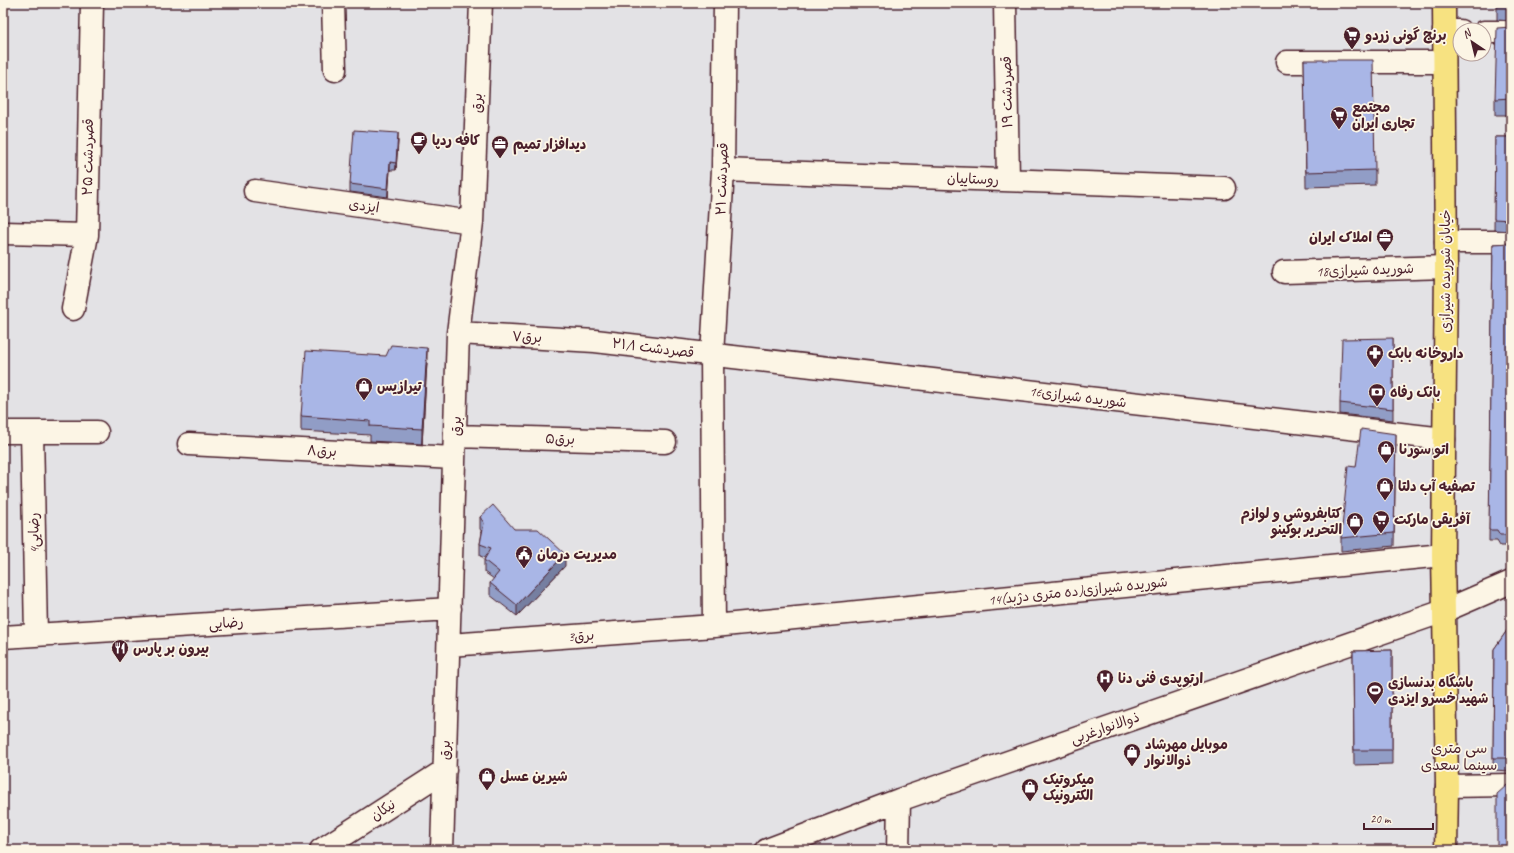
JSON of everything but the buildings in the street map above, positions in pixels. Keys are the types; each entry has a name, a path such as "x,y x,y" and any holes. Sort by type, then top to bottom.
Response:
{"main road":[{"name":"خیابان شوریده شیرازی","path":"1444,3 1452,31 1444,62 1446,267 1443,555 1447,786 1446,850"}],"street":[{"name":"قصردشت ۲۵","path":"73,309 87,235 92,3"},
{"path":"333,3 335,70"},
{"name":"برق","path":"442,850 458,333 472,222 481,3"},
{"name":"قصردشت ۲۱","path":"714,626 712,355 723,170 725,3"},
{"name":"قصردشت ۱۹","path":"1006,3 1008,180"},
{"path":"1492,32 1511,32"},
{"path":"1287,62 1444,62"},
{"name":"روستاییان","path":"723,170 1224,188"},
{"name":"ایزدی","path":"255,191 472,222"},
{"path":"3,233 87,235"},
{"path":"1446,242 1511,242"},
{"name":"18شوریده شیرازی","path":"1284,272 1446,267"},
{"name":"برق۷","path":"458,333 595,341"},
{"name":"قصردشت ۲۱/۱","path":"595,341 712,355"},
{"name":"شوریده شیرازی16","path":"712,355 1444,439"},
{"path":"3,432 97,432"},
{"name":"4رضایی","path":"32,432 36,635"},
{"name":"برق۵","path":"455,436 665,442"},
{"name":"برق۸","path":"189,444 454,458"},
{"name":"14شوریده شیرازی(ده متری دژبد)","path":"714,626 1443,555"},
{"name":"ذوالانوارغربی","path":"767,850 899,800 1444,611 1511,582"},
{"name":"رضایی","path":"3,637 450,608"},
{"name":"3برق","path":"449,645 714,626"},
{"name":"نیکان","path":"320,850 445,770"},
{"path":"1447,786 1511,785"},
{"path":"898,850 899,800"}],"place":[{"name":"برنج گونی زردو","path":"1352,50"},
{"name":"مجتمع تجاری ایران","path":"1339,130"},
{"name":"کافه ردپا","path":"419,155"},
{"name":"دیدافزار تمیم","path":"500,159"},
{"name":"املاک ایران","path":"1385,252"},
{"name":"داروخانه بابک","path":"1375,368"},
{"name":"تیرازیس","path":"364,401"},
{"name":"بانک رفاه","path":"1377,407"},
{"name":"اتو سورنا","path":"1386,464"},
{"name":"تصفیه آب دلتا","path":"1385,501"},
{"name":"آفریقی مارکت","path":"1381,534"},
{"name":"کتابفروشی و لوازم التحریر بوکینو","path":"1355,536"},
{"name":"مدیریت درمان","path":"524,569"},
{"name":"بیرون بر پارس","path":"120,663"},
{"name":"ارتوپدی فنی دنا","path":"1105,693"},
{"name":"باشگاه بدنسازی شهید خسرو ایزدی","path":"1375,705"},
{"name":"موبایل مهرشاد ذوالانوار","path":"1132,767"},
{"name":"شیرین عسل","path":"487,791"},
{"name":"میکروتیک الکترونیک","path":"1030,802"}],"district":[{"name":"سی متری سینما سعدی","path":"1459,756"}]}
